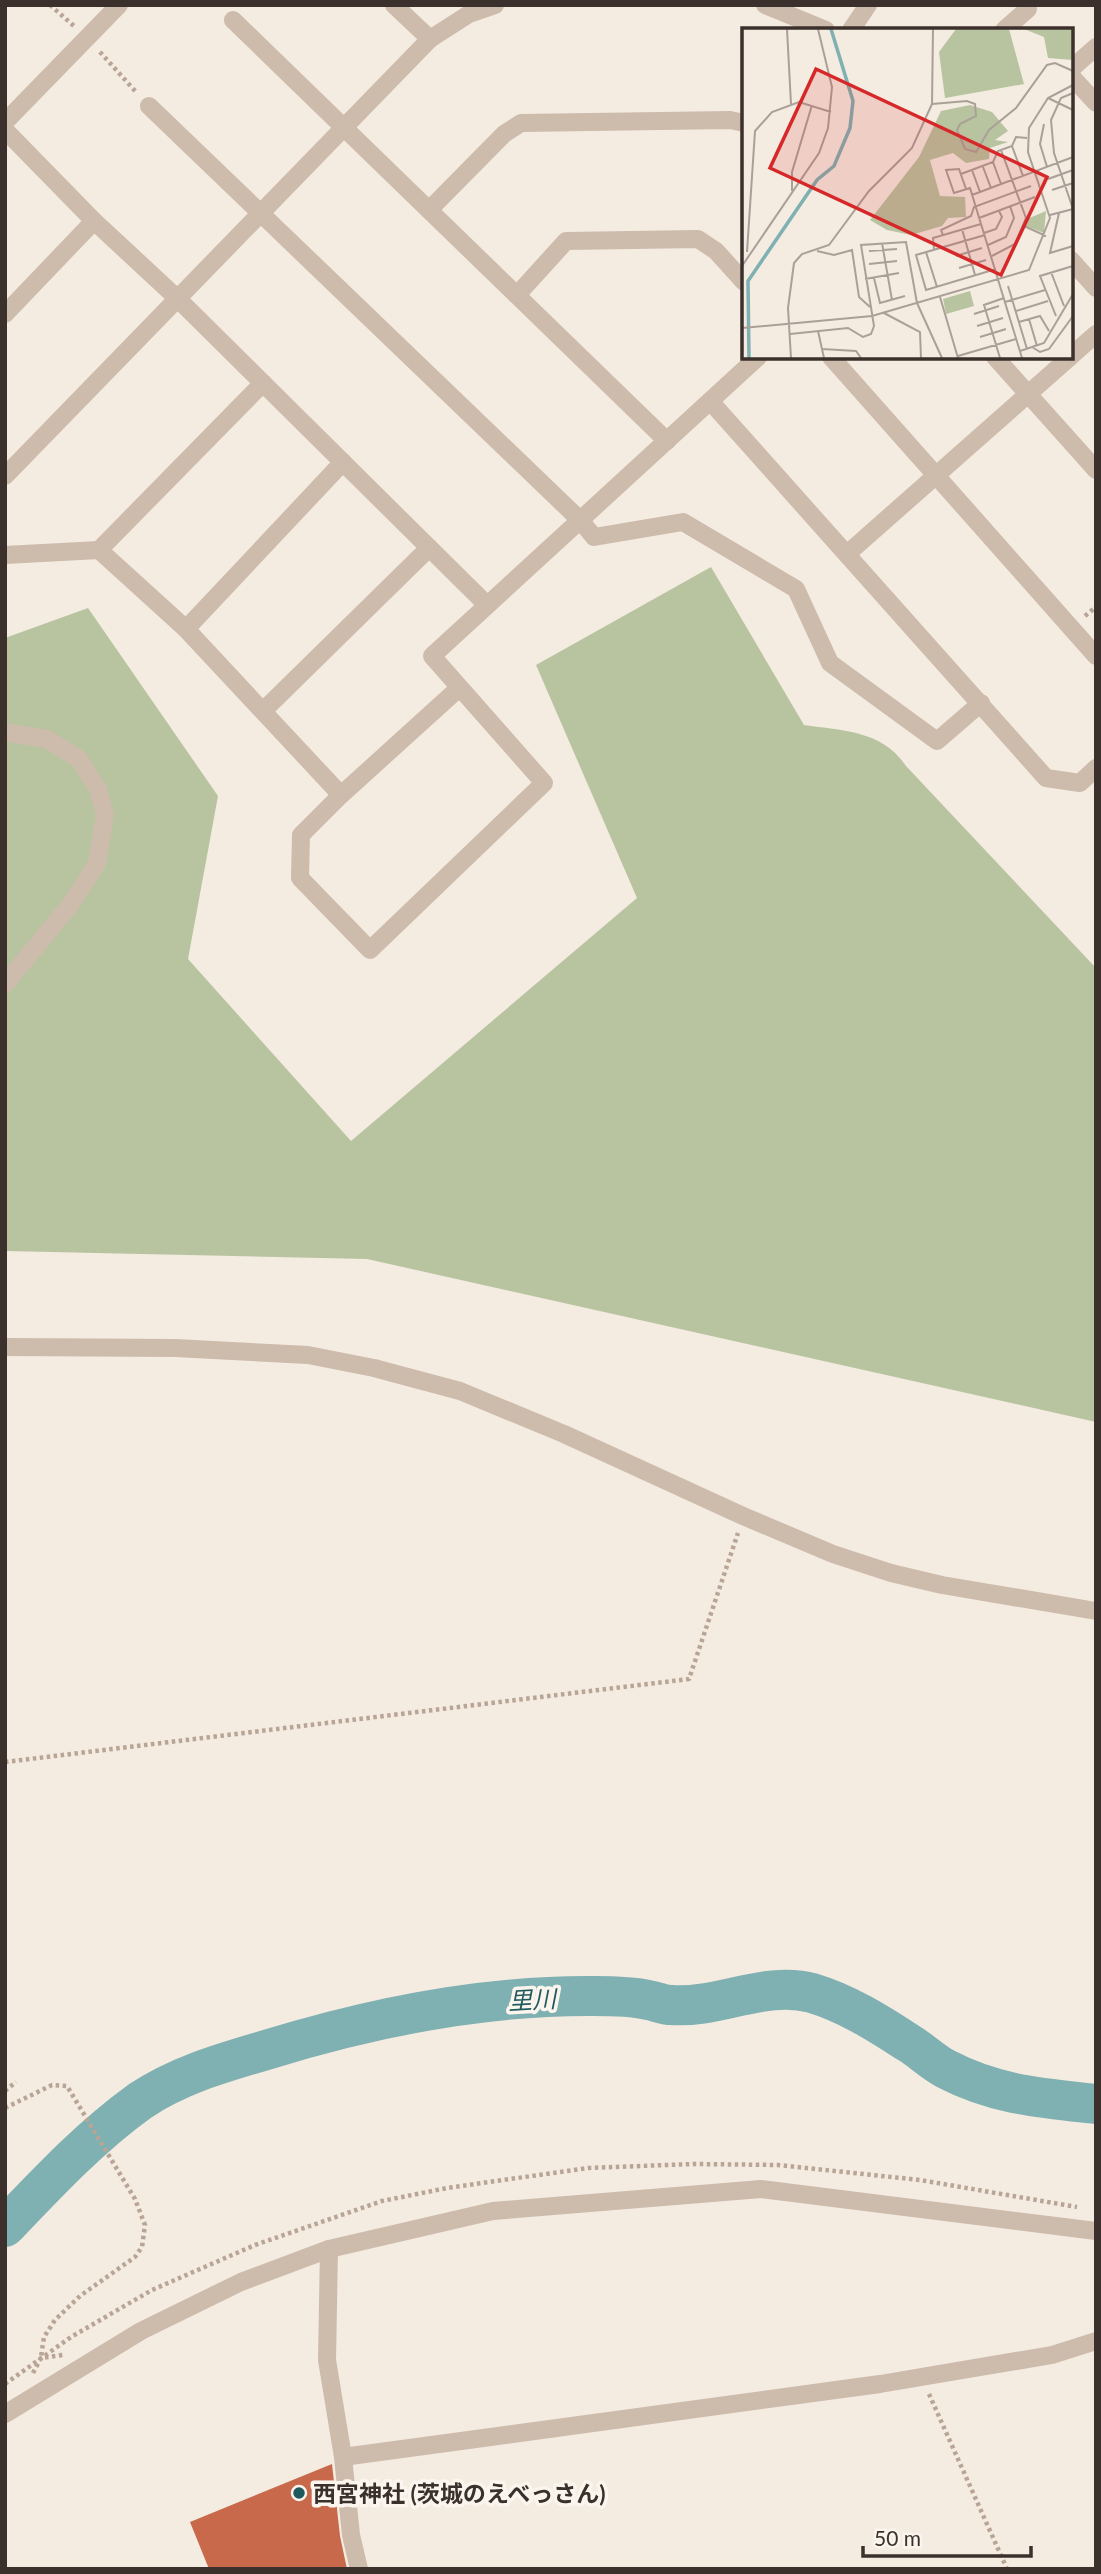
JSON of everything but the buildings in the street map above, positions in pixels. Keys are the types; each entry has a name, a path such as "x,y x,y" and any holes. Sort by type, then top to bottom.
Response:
{"street":[{"path":"5,122 119,5"},
{"path":"394,5 430,39"},
{"path":"5,476 430,39 469,14 495,5"},
{"path":"765,5 821,28"},
{"path":"852,28 868,5"},
{"path":"1006,28 1028,9"},
{"path":"233,20 667,441"},
{"path":"1073,67 1096,47"},
{"path":"1073,78 1096,103"},
{"path":"149,106 580,520 594,537 683,522 796,589 830,663 937,741 981,703"},
{"path":"429,210 504,134 521,123 730,120 742,123"},
{"path":"5,130 94,221 178,299 487,605"},
{"path":"5,314 94,221"},
{"path":"517,295 566,241 698,239 716,251 742,280"},
{"path":"1073,262 1096,288"},
{"path":"1073,355 1096,334"},
{"path":"458,689 341,795 302,835 300,878 370,950 544,783 458,689 432,656 756,359"},
{"path":"833,359 1096,656"},
{"path":"997,359 1096,470"},
{"path":"847,554 1069,359"},
{"path":"5,555 99,550 263,383"},
{"path":"710,401 1046,778 1080,783 1096,768"},
{"path":"186,629 343,462"},
{"path":"262,711 429,548"},
{"path":"99,550 186,629 341,795"},
{"path":"5,732 47,739 79,759 99,789 104,815 97,863 71,904 5,984"},
{"path":"5,1347 176,1348 308,1355 374,1368 460,1391 564,1434 833,1554 891,1573 942,1585 1096,1611"},
{"path":"5,2414 141,2331 241,2282 329,2249 493,2211 761,2189 1096,2231"},
{"path":"329,2249 327,2360 343,2456 351,2535 359,2569"},
{"path":"343,2456 921,2377 1052,2355 1096,2341"}],"path":[{"path":"50,5 87,38 149,106"},
{"path":"5,1762 689,1679 743,1516"},
{"path":"5,2091 16,2082"},
{"path":"5,2108 52,2085 67,2086 135,2199 145,2225 142,2247 135,2257 80,2296 55,2320 44,2337 41,2358"},
{"path":"921,2377 1007,2569"}],"green space":[{"path":"711,567 804,725 861,734 885,745 896,754 1096,968 1096,1422 367,1259 5,1251 5,638 88,608 218,796 188,959 351,1141 637,898 536,665"}],"waterway":[{"name":"里川","path":"5,2227 104,2130 140,2101 185,2077 306,2038 387,2018 511,1999 601,1996 628,1997 668,2005 689,2005 777,1990 812,1993 873,2021 941,2066 965,2078 1019,2094 1096,2104"}],"place":[{"name":"西宮神社 (茨城のえべっさん)","path":"299,2493"}]}
